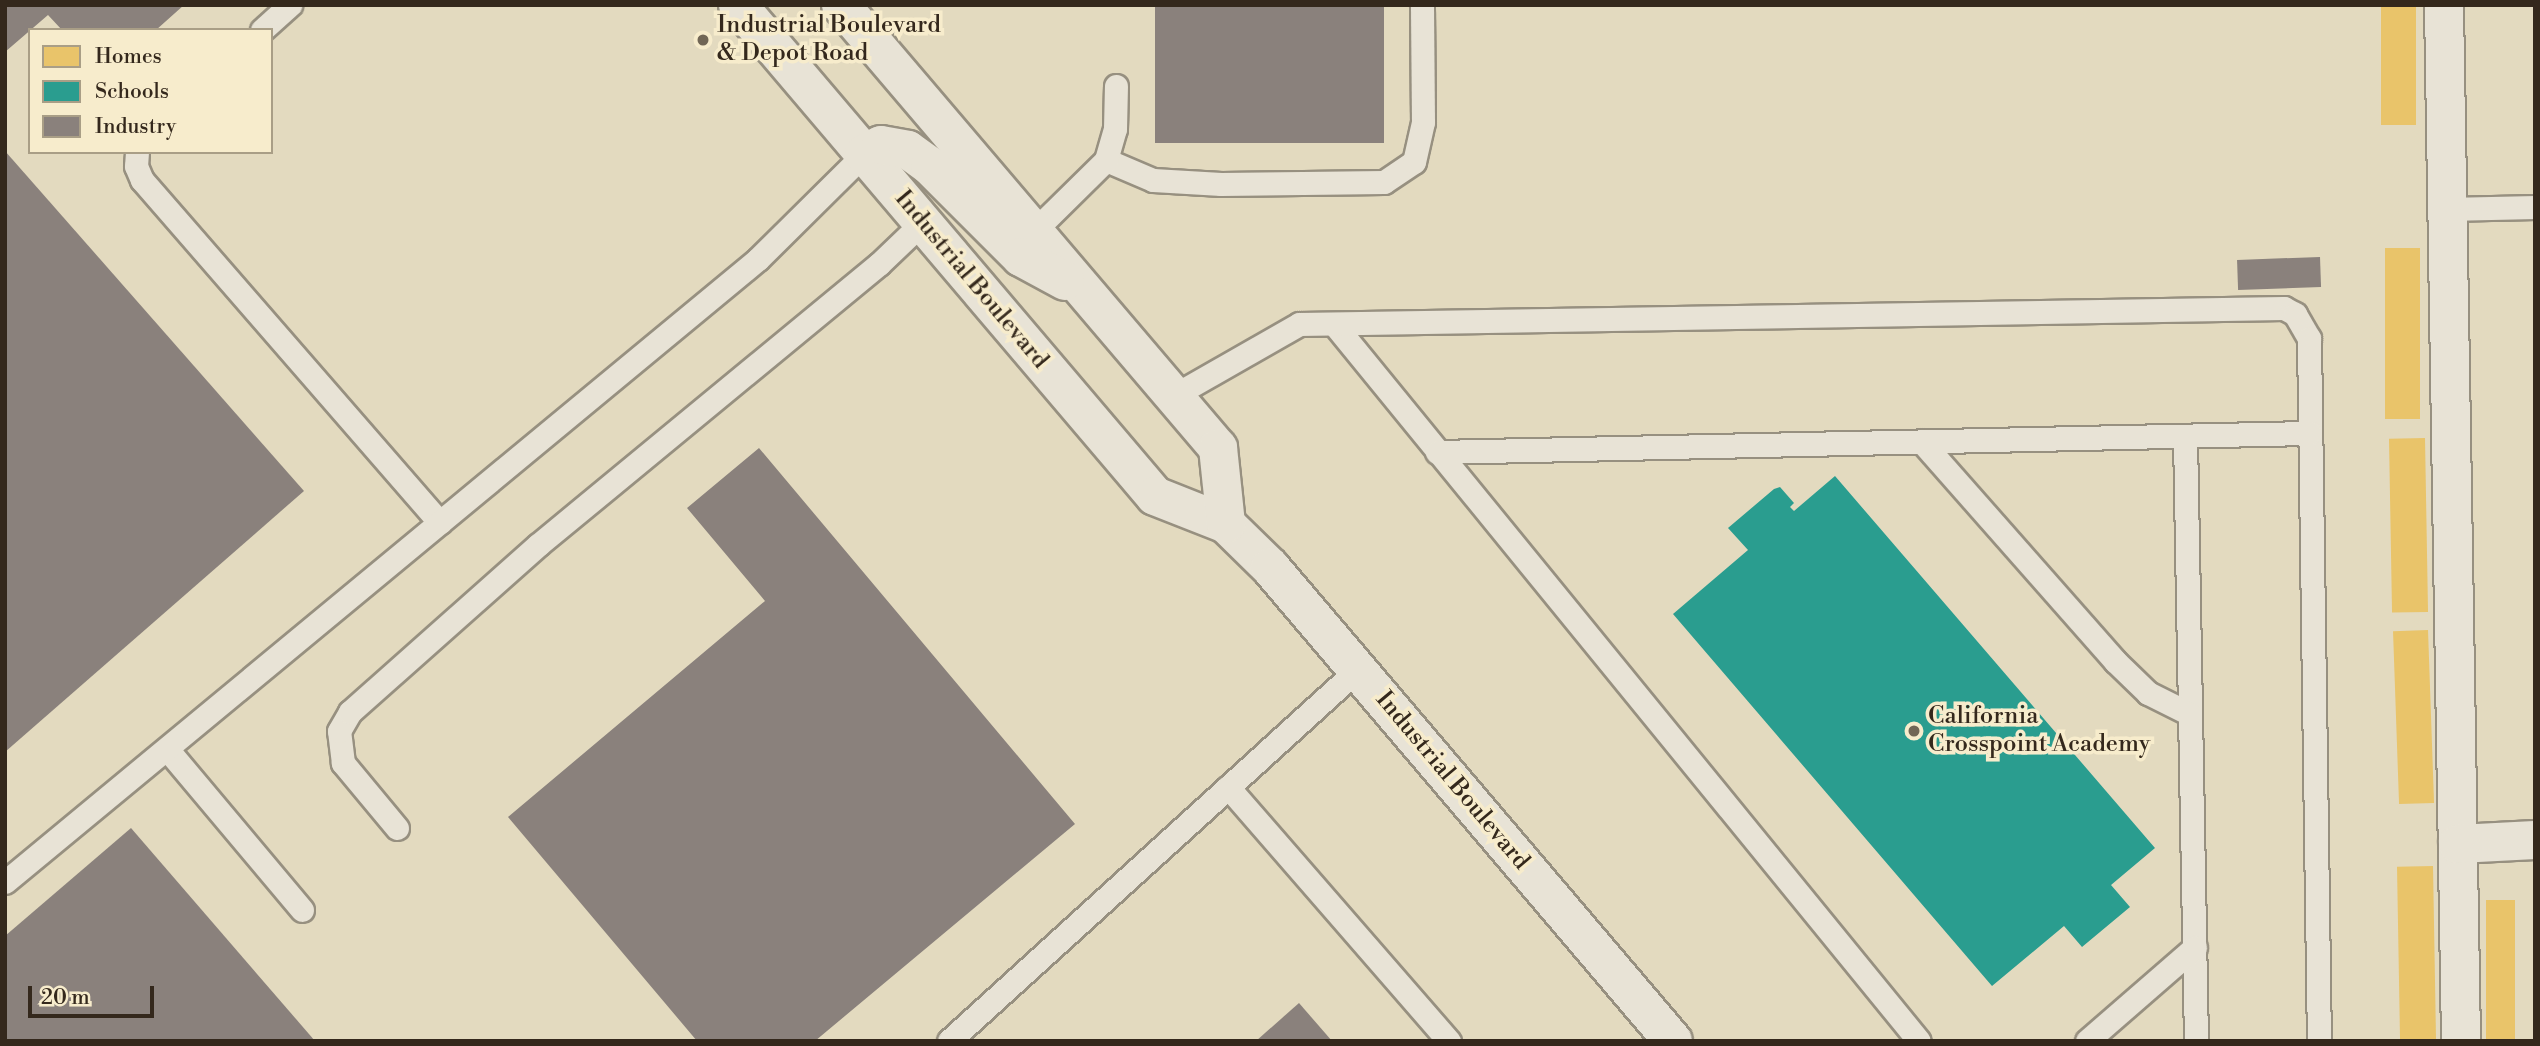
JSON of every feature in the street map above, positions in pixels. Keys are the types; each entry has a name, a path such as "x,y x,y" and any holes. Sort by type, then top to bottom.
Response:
{"main road":[{"name":"Industrial Boulevard","path":"738,5 1155,496 1226,524 1270,567 1673,1041"},
{"path":"841,5 1218,448 1226,524"},
{"path":"2444,5 2461,1041"},
{"path":"864,154 881,145 908,150 930,166 1021,257 1086,292"},
{"path":"2458,844 2535,840"}],"lane":[{"path":"264,28 290,5"},
{"path":"1106,160 1153,180 1221,184 1384,182 1414,162 1423,122 1422,5"},
{"path":"1034,232 1106,160 1115,129 1116,86"},
{"path":"137,154 136,166 142,180 440,523"},
{"path":"5,882 758,259 864,154"},
{"path":"2447,209 2535,207"},
{"path":"397,828 344,763 339,731 350,712 538,545 879,264 923,222"},
{"path":"1173,396 1286,329 1334,324 2284,308 2295,314 2309,338 2319,1041"},
{"path":"1334,324 1919,1041"},
{"path":"1437,452 2310,433"},
{"path":"2185,436 2196,1041"},
{"path":"1922,442 2115,661 2148,693 2190,715"},
{"path":"949,1041 1357,670"},
{"path":"167,749 302,909"},
{"path":"1228,787 1448,1041"},
{"path":"2087,1041 2195,947"}],"building: Homes":[{"path":"2381,5 2416,5 2416,125 2381,125"},
{"path":"2385,248 2420,248 2420,419 2385,419"},
{"path":"2425,438 2428,612 2392,613 2389,439"},
{"path":"2428,630 2434,803 2399,804 2393,631"},
{"path":"2433,866 2436,1041 2400,1041 2397,867"},
{"path":"2486,900 2515,900 2515,1040 2486,1040"}],"building: Schools":[{"name":"California Crosspoint Academy","path":"1835,476 2155,848 2111,885 2130,907 2082,947 2064,926 1992,986 1673,614 1748,550 1728,528 1774,489 1780,487 1794,503 1790,507 1794,511"}],"building: Industry":[{"path":"5,5 184,5 158,28 60,28 48,15 33,28 28,28 28,32 5,52"},
{"path":"1155,5 1384,5 1384,143 1155,143"},
{"path":"5,151 304,491 5,752"},
{"path":"2320,257 2321,287 2238,290 2237,260"},
{"path":"759,448 1075,824 815,1041 697,1041 508,817 765,601 687,508"},
{"path":"131,828 315,1041 5,1041 5,936"},
{"path":"1299,1003 1332,1041 1256,1041"}],"place":[{"name":"Industrial Boulevard & Depot Road","path":"703,40"},
{"name":"California Crosspoint Academy","path":"1914,731"}]}
